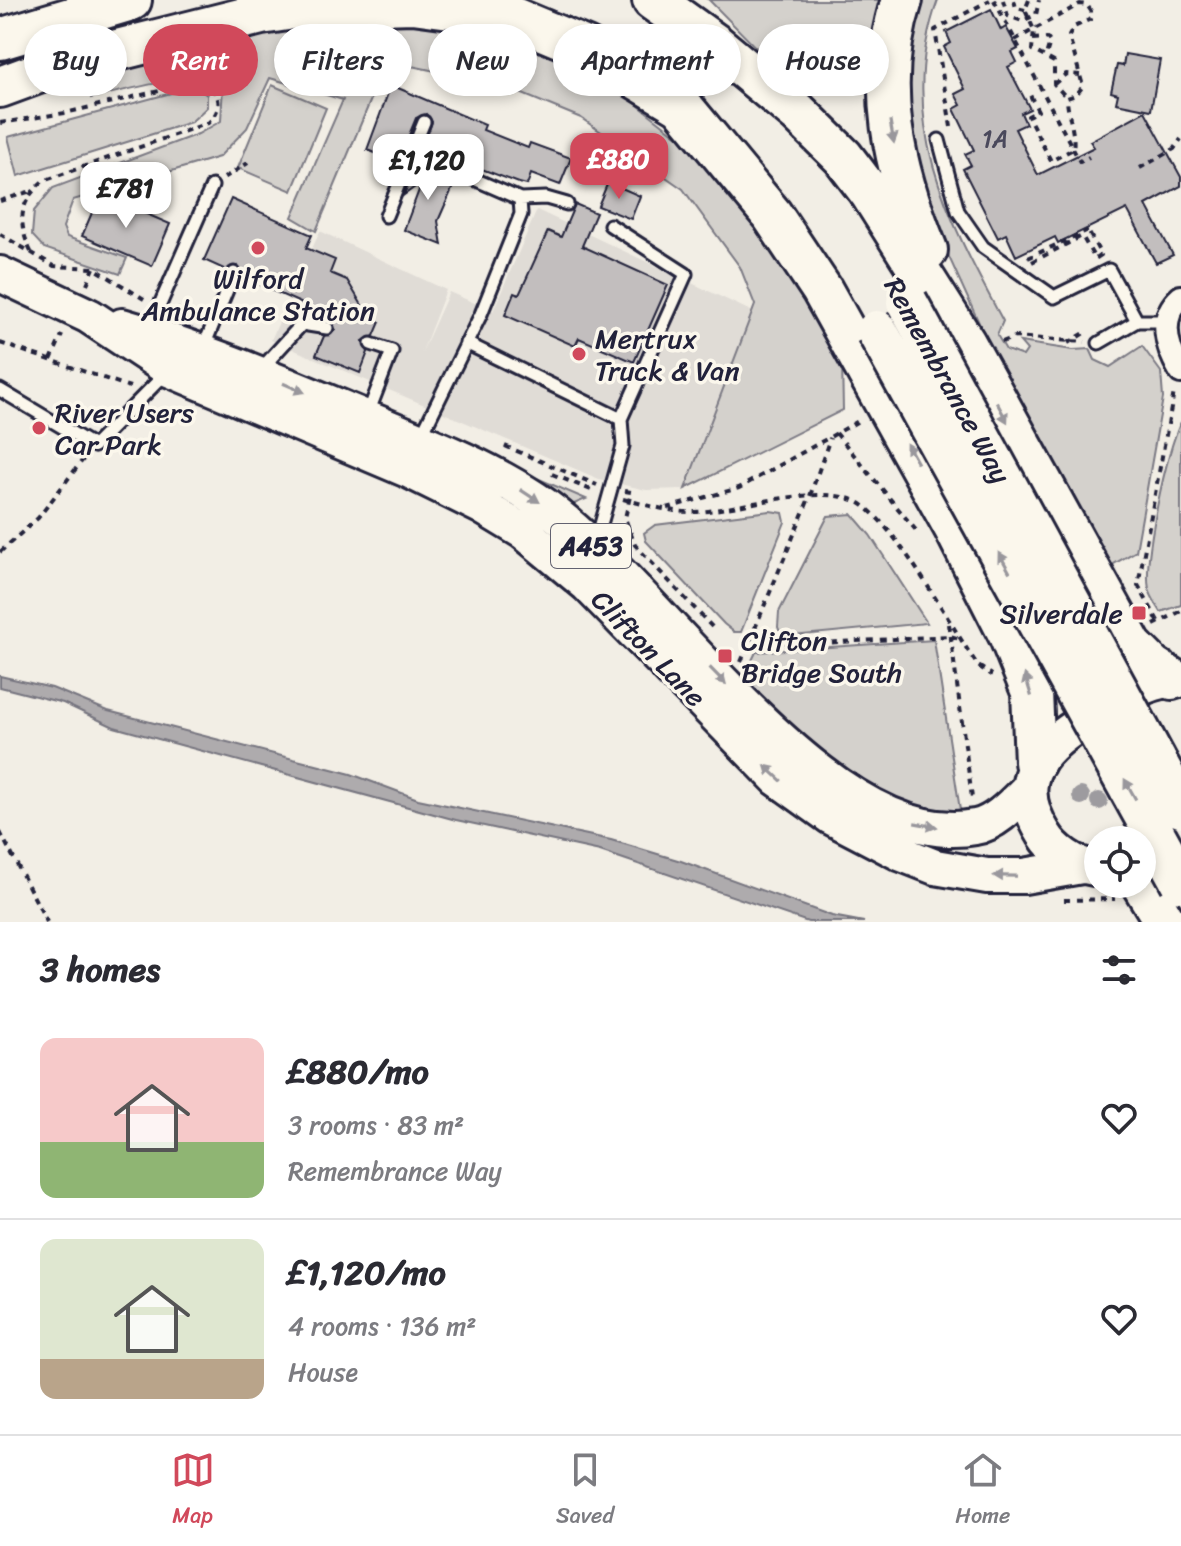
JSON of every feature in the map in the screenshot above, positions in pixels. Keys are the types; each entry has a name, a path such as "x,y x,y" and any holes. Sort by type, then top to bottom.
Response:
{"highway":[{"path":"0,39 131,0"},
{"path":"127,39 220,0"},
{"name":"Remembrance Way","path":"653,0 687,24"},
{"path":"902,0 886,73 890,127 909,206 984,342 1132,646 1152,666 1177,679"},
{"path":"127,48 261,14 313,6 413,3 509,16 586,48 681,105 772,215 822,290 954,527 1009,635 1032,692 1032,776"},
{"path":"741,64 764,81 843,157 984,342"},
{"name":"Remembrance Way","path":"741,72 798,134 855,215 907,302 1181,807"},
{"path":"0,87 24,79"},
{"name":"Remembrance Way","path":"681,105 753,162 795,208 877,331 1181,882"},
{"path":"1139,898 1165,922"}],"main road":[{"name":"Clifton Lane","path":"0,274 89,316 175,364 413,455 527,494 778,779 831,817 902,854 935,867 987,876 1024,876 1084,868"},
{"name":"Clifton Lane","path":"89,316 147,333 175,364 257,373 366,418 413,455"},
{"name":"Clifton Lane","path":"587,564 829,778 873,807 914,823 950,829 977,827"},
{"path":"977,827 993,819 1032,776 1055,738 1141,687 1177,679"},
{"name":"A453","path":"1032,776 1034,818 1046,839 1084,863"},
{"path":"1156,860 1181,845"}],"street":[{"path":"1177,365 1167,321 1168,312 1181,297"}],"lane":[{"path":"386,216 424,122"},
{"path":"939,140 958,211 983,247 1054,297 1109,270 1137,321"},
{"path":"412,152 520,199 533,197 567,204"},
{"path":"147,333 212,186"},
{"path":"413,455 510,244 521,214 520,199"},
{"path":"587,564 611,496 623,446 621,419 686,274 610,225"},
{"path":"0,390 94,446 175,364 234,273"},
{"path":"1099,343 1137,321 1167,321"},
{"path":"257,373 302,324 327,328"},
{"path":"466,343 621,419"},
{"path":"366,418 392,351 371,344"}],"path":[{"path":"939,140 952,134 935,30 992,0 1080,162 1089,157"},
{"path":"1003,0 1008,16 1022,21 1036,15 1039,0"},
{"path":"1014,0 1016,8 1025,10"},
{"path":"1028,91 1038,111 1028,116 1051,161 1073,149 1075,140 1068,124 1067,98 1054,84 1054,62 1046,55 1036,55 1032,50 1034,30 1025,10 1029,0"},
{"path":"1015,40 1080,4 1087,5 1091,19 1074,27 1069,36 1083,86 1076,95 1067,98"},
{"path":"1032,39 1047,38 1050,42 1046,55"},
{"path":"1054,84 1066,74 1082,75"},
{"path":"0,123 65,113 189,84 203,84 216,92 219,106 208,123 43,181 31,191 0,201"},
{"path":"1140,168 1174,149 1181,139"},
{"path":"212,186 248,163"},
{"path":"31,191 20,218 21,231 34,256"},
{"path":"1095,259 1101,255 1087,230 1024,260 1027,265 1082,236 1101,274"},
{"path":"0,234 54,266 94,268 136,294"},
{"path":"1068,343 1093,327"},
{"path":"984,342 1015,337 1099,343"},
{"path":"0,343 175,364"},
{"path":"1177,365 1138,585 1158,621 1181,611"},
{"path":"666,509 739,488 867,416"},
{"path":"735,654 742,662 810,496 830,438"},
{"path":"0,552 38,518 94,446"},
{"path":"592,491 666,509 696,512 810,496 839,496 861,504 878,518 948,622 977,827"},
{"path":"628,501 625,518 635,545 722,637"},
{"path":"748,647 950,636 960,639"},
{"path":"0,832 47,922"},
{"path":"1056,900 1084,897"}],"shaded area":[{"path":"709,0 890,0 884,24 757,24 757,49 741,32 741,24 733,24"},
{"path":"922,0 938,0 926,43 922,85 925,126 933,166 963,244 1003,321 997,335 1006,350 1023,356 1027,350 1020,342 1073,350 1090,349 1095,360 1110,367 1142,346 1161,372 1163,398 1136,551 1105,569 1032,420 1025,424 929,213 908,140 910,32"},
{"path":"361,18 463,24 428,24 428,69 412,66 412,24 323,24"},
{"path":"274,32 274,79 270,78 247,128 219,157 73,200 63,227 67,237 127,258 120,274 44,248 32,235 34,211 53,188 198,134 221,121 222,96 258,96 258,34"},
{"path":"537,50 553,57 553,96 626,96 710,161 783,248 842,361 843,410 685,489 755,305 740,267 683,189 581,118 527,96 537,96"},
{"path":"143,61 143,86 127,90 127,67"},
{"path":"272,85 274,96 298,96 326,108 292,191 238,168"},
{"path":"160,96 207,96 207,107 191,122 18,176 8,137"},
{"path":"330,96 372,96 316,231 292,217 343,100"},
{"name":"Mertrux Truck & Van","path":"537,210 753,312 685,489 646,490 599,479 271,340 320,231 446,290 422,352 449,292 493,311"},
{"path":"1181,422 1181,605 1161,612 1149,589 1150,555 1163,479"},
{"path":"443,438 586,499 567,507"},
{"path":"770,511 783,513 785,522 741,632 734,632 724,624 646,541 644,533 655,525"},
{"path":"852,514 870,535 927,623 782,637 778,627 779,612 828,516"},
{"path":"934,640 960,810 911,808 866,790 819,756 737,683 745,675 756,652"},
{"path":"0,676 52,688 108,711 351,774 418,799 611,840 681,861 832,916 864,922 808,922 600,851 456,820 114,727 63,703 0,687"}],"building":[{"path":"991,9 1001,30 1006,27 1018,49 1012,52 1017,62 1008,67 1030,109 1021,113 1026,124 1015,129 1038,175 1094,147 1090,141 1145,111 1181,177 1181,186 1146,205 1173,255 1156,263 1127,209 1058,243 1055,237 1016,256 1006,234 998,238 963,169 971,165 965,154 974,150 954,109 961,105 955,94 965,89 944,47 951,43 946,32"},
{"path":"1125,54 1160,60 1151,110 1116,103 1118,94 1111,92 1117,65 1123,66"},
{"path":"412,94 485,125 483,130 528,148 530,143 571,158 560,185 531,174 527,185 519,183 423,147 432,122 426,114 416,118 398,162 367,150 387,96"},
{"path":"416,163 456,180 438,221 442,245 404,230 422,182 404,195"},
{"path":"608,182 640,196 631,219 598,206"},
{"path":"100,194 170,224 152,266 82,236"},
{"path":"231,199 312,235 306,248 335,260 330,273 347,280 369,317 380,322 374,336 363,341 368,352 360,373 316,355 324,336 335,330 332,317 242,277 238,266 226,270 204,260"},
{"path":"575,204 596,213 582,246 668,285 634,362 579,338 575,346 505,315 514,293 519,295 548,231 561,237"}],"place":[{"name":"Wilford Ambulance Station","path":"258,248"},
{"name":"Mertrux Truck & Van","path":"579,354"},
{"name":"River Users Car Park","path":"39,428"},
{"name":"Silverdale","path":"1139,613"},
{"name":"Clifton Bridge South","path":"725,656"}]}
